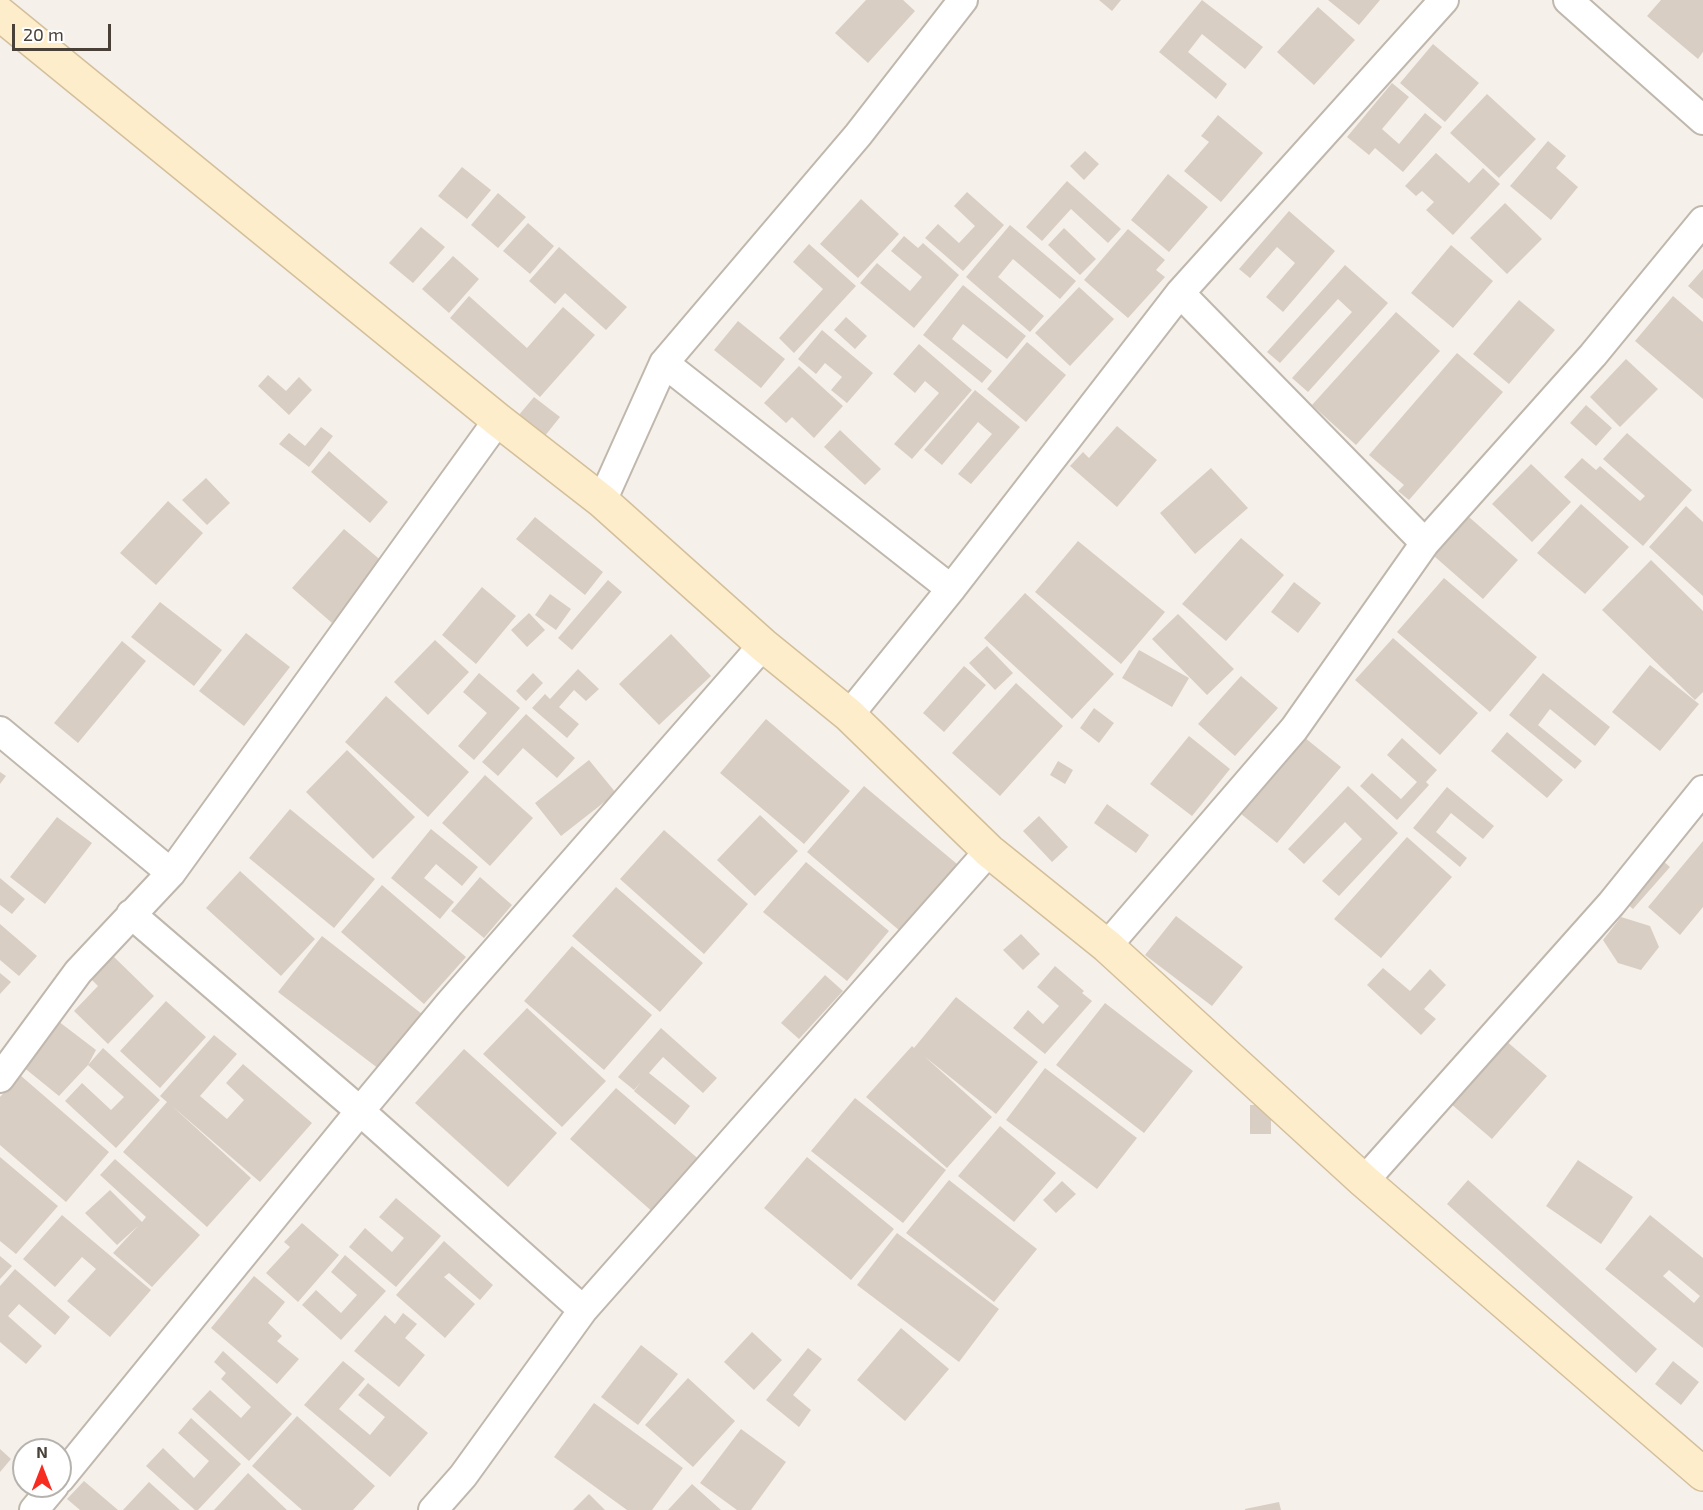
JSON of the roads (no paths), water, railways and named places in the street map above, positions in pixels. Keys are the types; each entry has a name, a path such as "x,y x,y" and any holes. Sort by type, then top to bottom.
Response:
{"street":[{"path":"602,501 664,363 858,135 963,0"},
{"path":"849,716 951,589 1180,293 1444,0"},
{"path":"1568,0 1703,120"},
{"path":"0,14 498,420 602,501 763,645 849,716 989,851 1107,946 1364,1181 1703,1474"},
{"path":"1107,946 1294,729 1425,543 1593,355 1703,221"},
{"path":"1180,293 1425,543"},
{"path":"664,363 951,589"},
{"path":"0,1078 78,972 171,873 498,420"},
{"path":"72,1464 450,1003 763,645"},
{"path":"0,731 171,873"},
{"path":"1364,1181 1611,904 1703,790"},
{"path":"433,1510 463,1476 583,1311 989,851"},
{"path":"131,914 360,1111 583,1311"},
{"path":"34,1510 44,1498"}]}
